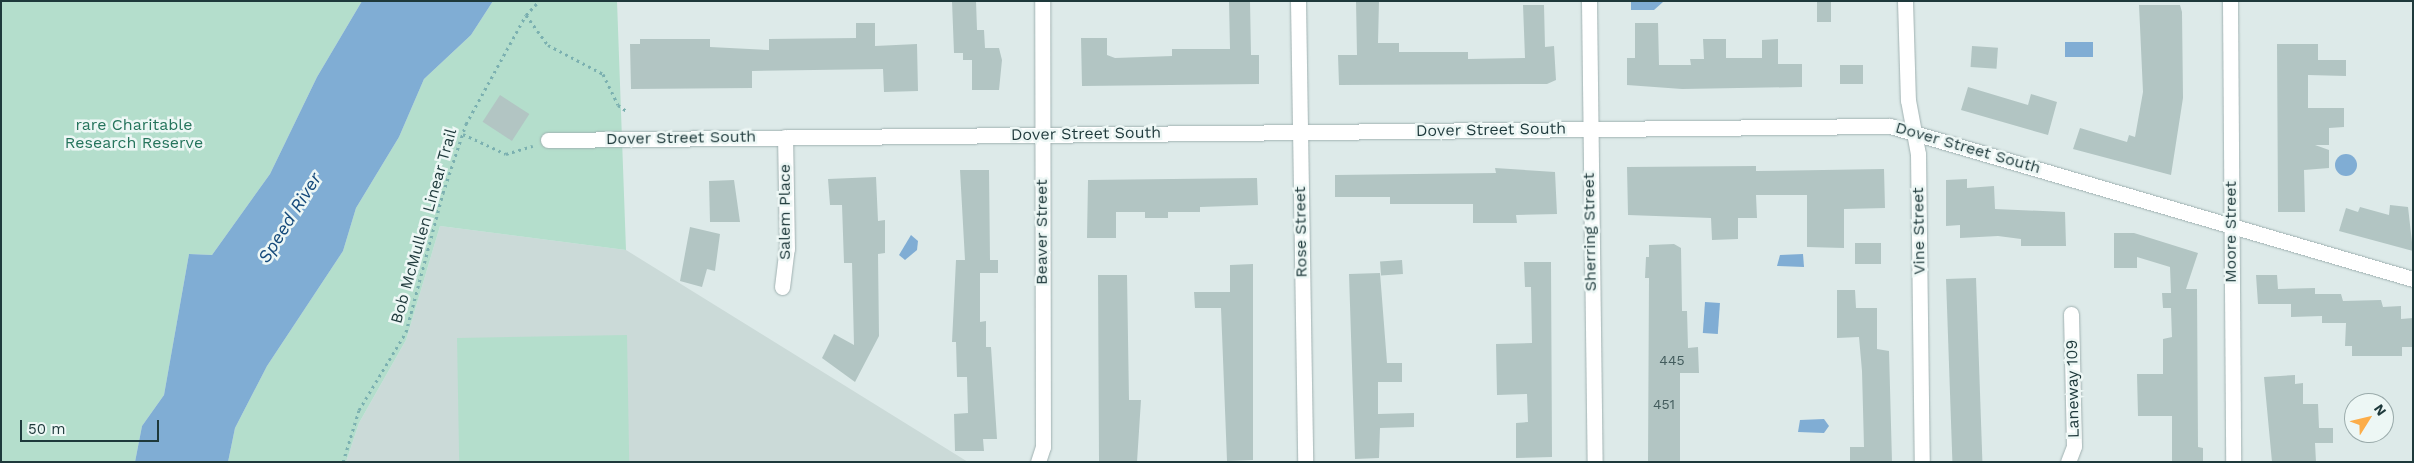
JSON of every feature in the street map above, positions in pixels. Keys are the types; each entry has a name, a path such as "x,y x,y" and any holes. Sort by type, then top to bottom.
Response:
{"street":[{"name":"Beaver Street","path":"1038,462 1044,447 1041,134 1042,1"},
{"name":"Rose Street","path":"1298,1 1306,462"},
{"name":"Sherring Street","path":"1589,1 1589,129 1595,462"},
{"name":"Vine Street","path":"1905,1 1913,130 1918,154 1922,462"},
{"name":"Moore Street","path":"2230,1 2233,462"},
{"name":"Dover Street South","path":"548,140 1890,126 1913,130 2413,279"},
{"name":"Salem Place","path":"782,287 787,249 785,137"},
{"name":"Laneway 109","path":"2068,462 2074,446 2071,314"}],"path":[{"name":"Bob McMullen Linear Trail","path":"342,462 359,410 406,332 463,134 526,15 539,1"},
{"path":"526,15 548,45 602,74 618,105 628,112"},
{"path":"463,134 506,154 548,140"}],"shaded area":[{"path":"440,226 626,250 968,462 346,462 359,423 406,340"}],"green space":[{"name":"rare Charitable Research Reserve","path":"1,1 362,1 317,77 270,174 212,255 189,254 164,395 142,426 135,462 1,462"},
{"path":"493,1 617,1 626,250 440,226 406,340 359,423 346,462 228,462 235,428 267,366 343,251 356,208 399,137 424,79 471,35"},
{"path":"627,335 629,462 459,462 457,338"}],"water":[{"name":"Speed River","path":"362,1 493,1 471,35 424,79 399,137 356,208 343,251 267,366 235,428 228,462 135,462 142,426 164,395 189,254 212,255 270,174 317,77"},
{"path":"1631,1 1663,2 1654,10 1631,10"},
{"path":"2065,42 2093,42 2093,57 2065,57"},
{"path":"2346,154 2356,161 2357,165 2350,175 2346,176 2336,169 2335,165 2342,155"},
{"path":"911,235 918,241 917,250 905,260 899,255"},
{"path":"1803,254 1804,267 1777,266 1780,255"},
{"path":"1705,302 1720,303 1718,334 1703,333"},
{"path":"1824,419 1829,426 1824,433 1798,432 1800,420"}],"building":[{"path":"952,1 976,1 977,30 984,30 985,48 999,48 1002,60 999,90 972,90 972,60 963,60 963,53 954,53"},
{"path":"1229,1 1250,1 1251,55 1259,55 1259,84 1082,86 1081,38 1107,38 1107,55 1115,58 1172,56 1172,49 1230,49"},
{"path":"1356,1 1379,1 1378,43 1399,43 1399,52 1468,52 1468,59 1525,58 1523,5 1544,5 1545,47 1554,46 1556,80 1547,84 1339,85 1338,55 1357,55"},
{"path":"1817,1 1831,1 1831,22 1817,22"},
{"path":"2139,5 2180,5 2182,12 2183,98 2171,175 2073,149 2080,128 2127,142 2129,135 2135,137 2143,92"},
{"path":"856,23 875,23 875,46 917,44 918,91 884,92 883,69 752,71 752,88 631,89 630,44 640,44 640,39 710,39 710,47 769,50 769,39 856,38"},
{"path":"1635,23 1658,23 1659,65 1691,65 1690,59 1704,59 1703,39 1726,39 1726,58 1762,58 1762,40 1778,39 1778,64 1802,64 1802,87 1682,89 1627,85 1627,58 1635,58"},
{"path":"2277,44 2318,44 2318,60 2346,60 2346,76 2308,75 2308,108 2344,108 2344,127 2329,128 2329,145 2315,145 2329,150 2329,168 2304,170 2305,212 2278,212"},
{"path":"1972,46 1998,48 1996,69 1971,67"},
{"path":"1840,65 1863,65 1863,84 1840,84"},
{"path":"1968,87 2028,105 2031,94 2057,102 2048,135 1961,110"},
{"path":"500,95 529,114 512,141 483,122"},
{"path":"1756,166 1756,171 1884,169 1885,208 1844,209 1844,248 1807,247 1807,195 1756,195 1757,218 1738,218 1738,239 1712,240 1711,218 1628,215 1627,167"},
{"path":"1495,168 1555,172 1557,214 1516,215 1517,223 1473,223 1473,204 1390,204 1390,197 1335,197 1335,175 1496,173"},
{"path":"960,170 989,170 990,260 998,260 998,273 980,273 980,322 986,321 986,347 991,347 997,439 983,439 984,451 955,451 954,414 968,413 967,377 957,377 956,342 952,342 956,260 965,260"},
{"path":"876,177 878,221 885,220 885,253 878,254 879,336 855,382 822,358 834,334 854,345 852,263 844,263 842,205 830,205 828,179"},
{"path":"1257,178 1258,205 1200,207 1200,212 1168,212 1168,218 1145,218 1145,212 1116,212 1116,238 1087,238 1088,180"},
{"path":"1967,179 1967,188 1994,186 1995,209 2065,212 2066,246 2021,246 2021,239 1998,236 1960,238 1960,225 1946,226 1946,180"},
{"path":"734,180 740,222 710,222 709,181"},
{"path":"2390,205 2408,207 2413,251 2339,231 2346,208 2358,212 2360,207 2389,215"},
{"path":"690,227 720,234 715,271 707,269 702,287 680,281"},
{"path":"2114,233 2134,233 2198,253 2186,289 2197,289 2198,447 2203,448 2203,462 2172,462 2172,416 2138,416 2137,374 2163,374 2163,339 2172,337 2171,308 2163,308 2162,293 2171,293 2170,267 2137,257 2137,268 2114,268"},
{"path":"1855,243 1881,243 1881,264 1855,264"},
{"path":"1674,244 1681,248 1682,311 1687,311 1688,348 1698,347 1699,373 1680,373 1680,462 1648,462 1649,278 1645,278 1646,257 1649,257 1649,245"},
{"path":"1402,260 1403,274 1381,276 1380,262"},
{"path":"1524,262 1551,262 1552,457 1516,458 1516,423 1528,422 1527,394 1497,395 1496,344 1532,343 1531,287 1525,287"},
{"path":"1253,264 1253,460 1227,461 1221,308 1195,308 1194,292 1230,292 1230,265"},
{"path":"1380,273 1387,363 1402,363 1402,382 1378,382 1378,414 1414,413 1414,427 1380,428 1379,458 1355,459 1349,274"},
{"path":"1098,275 1127,275 1129,400 1141,400 1137,462 1099,462"},
{"path":"2256,275 2277,275 2278,289 2315,288 2315,294 2341,294 2343,301 2381,300 2383,307 2401,306 2401,319 2413,318 2413,347 2402,347 2402,356 2352,356 2352,346 2345,346 2346,323 2322,323 2322,316 2291,317 2291,304 2258,304"},
{"path":"1976,278 1982,462 1952,462 1946,279"},
{"path":"1837,290 1855,290 1856,308 1877,308 1877,349 1889,351 1892,462 1850,462 1850,447 1864,447 1862,371 1859,337 1837,338"},
{"path":"2295,375 2295,384 2303,383 2303,404 2318,404 2319,428 2333,428 2333,443 2315,443 2316,462 2272,462 2264,377"}]}
